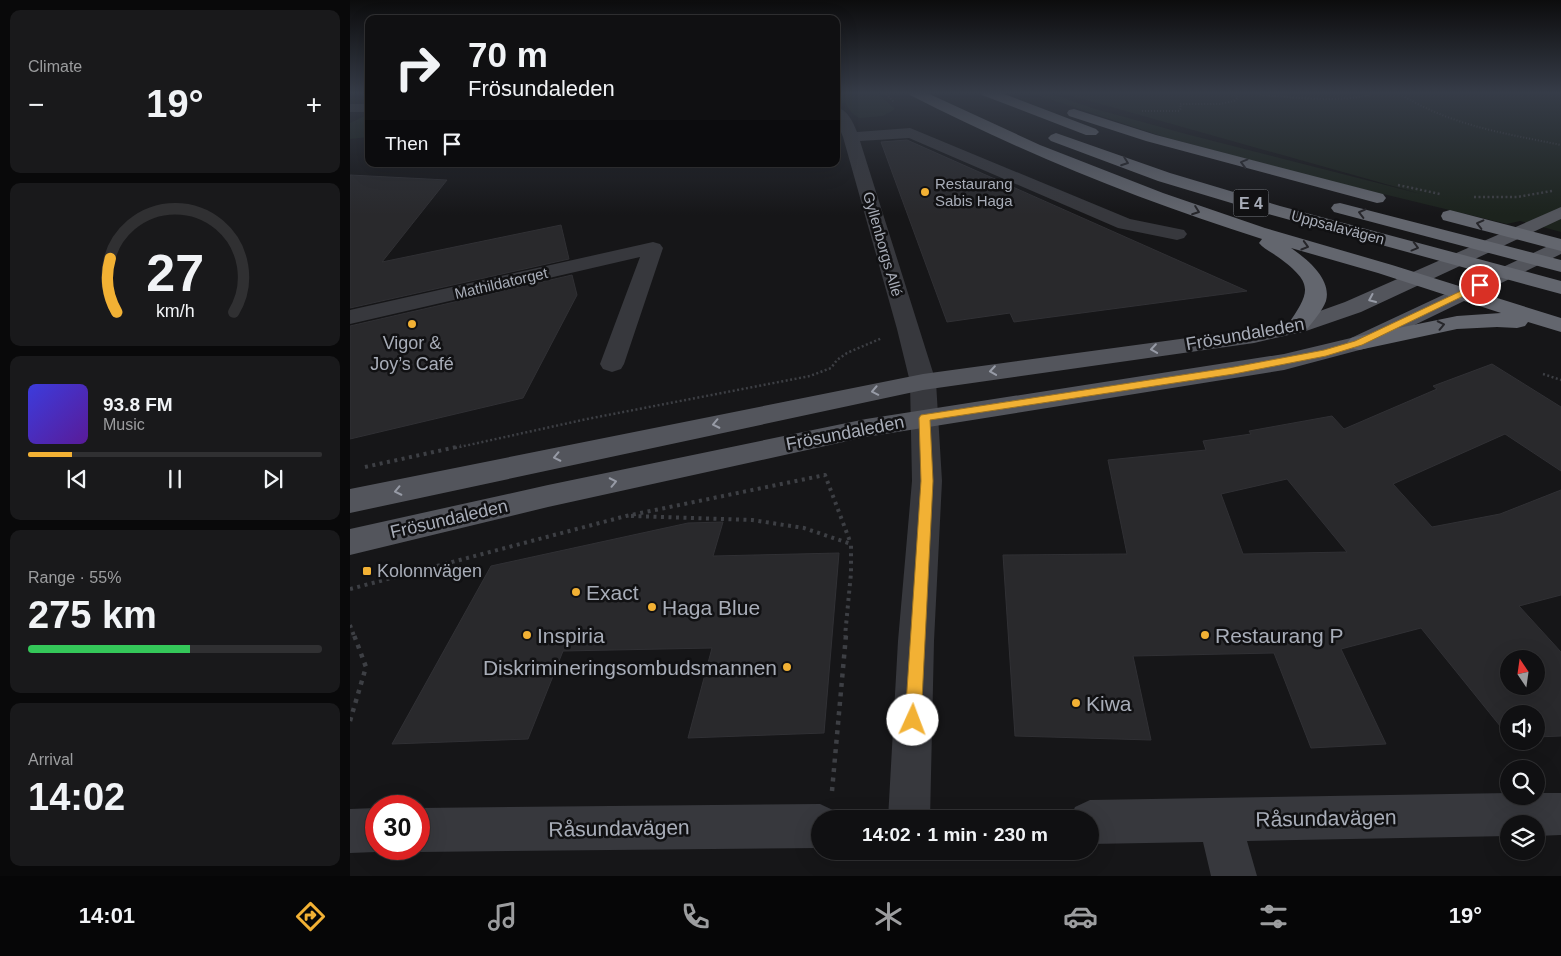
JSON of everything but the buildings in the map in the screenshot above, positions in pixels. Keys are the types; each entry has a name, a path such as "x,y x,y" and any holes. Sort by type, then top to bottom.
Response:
{"highway":[{"path":"1000,133 1037,150 1150,195 1241,227 1470,289 1561,326"},
{"name":"Uppsalavägen","path":"1044,133 1164,176 1274,210 1561,288"},
{"path":"1093,133 1194,166"},
{"path":"1135,133 1393,202"},
{"name":"Uppsalavägen","path":"1321,203 1561,266"},
{"path":"1430,211 1561,246"},
{"path":"1241,227 1278,248 1308,272 1316,286 1316,299 1298,326"},
{"path":"1359,343 1456,322 1484,320 1514,321 1561,326"}],"main road":[{"name":"Frösundaleden","path":"350,501 922,382 1254,336 1298,326 1353,307 1561,212"},
{"name":"Frösundaleden","path":"350,542 794,442 925,418 1284,362 1359,343 1561,246"}],"street":[{"name":"Gyllenborgs Allé","path":"850,133 872,202 922,382"},
{"path":"851,137 910,133 1125,224 1177,234"},
{"name":"Mathildatorget","path":"350,318 653,248 612,364"},
{"path":"909,810 916,641 927,481 922,382"},
{"name":"Råsundavägen","path":"430,830 811,814"},
{"name":"Råsundavägen","path":"1099,822 1561,814"},
{"path":"1220,820 1234,876"},
{"path":"350,831 365,830"}],"path":[{"path":"1503,133 1561,145"},
{"path":"368,466 587,419 810,376 831,368 836,360 857,348"},
{"path":"1543,374 1561,380"},
{"path":"350,589 626,516 825,475 851,544 852,572 826,810"},
{"path":"626,516 752,520 804,528 851,544"},
{"path":"350,625 366,667 350,721"}],"shaded area":[{"path":"350,133 365,133 365,137 350,139"},
{"path":"1152,133 1182,133 1421,194 1203,133 1561,133 1561,232 1520,221 1507,224 1309,176"}],"place":[{"name":"Restaurang Sabis Haga","path":"925,192"},
{"name":"Vigor & Joy’s Café","path":"412,324"},
{"name":"Kolonnvägen","path":"367,571"},
{"name":"Exact","path":"576,592"},
{"name":"Haga Blue","path":"652,607"},
{"name":"Inspiria","path":"527,635"},
{"name":"Restaurang P","path":"1205,635"},
{"name":"Diskrimineringsombudsmannen","path":"787,667"},
{"name":"Kiwa","path":"1076,703"}],"route":[{"path":"913,720 916,641 927,481 925,418 1284,362 1326,353 1359,343 1480,285"}]}
